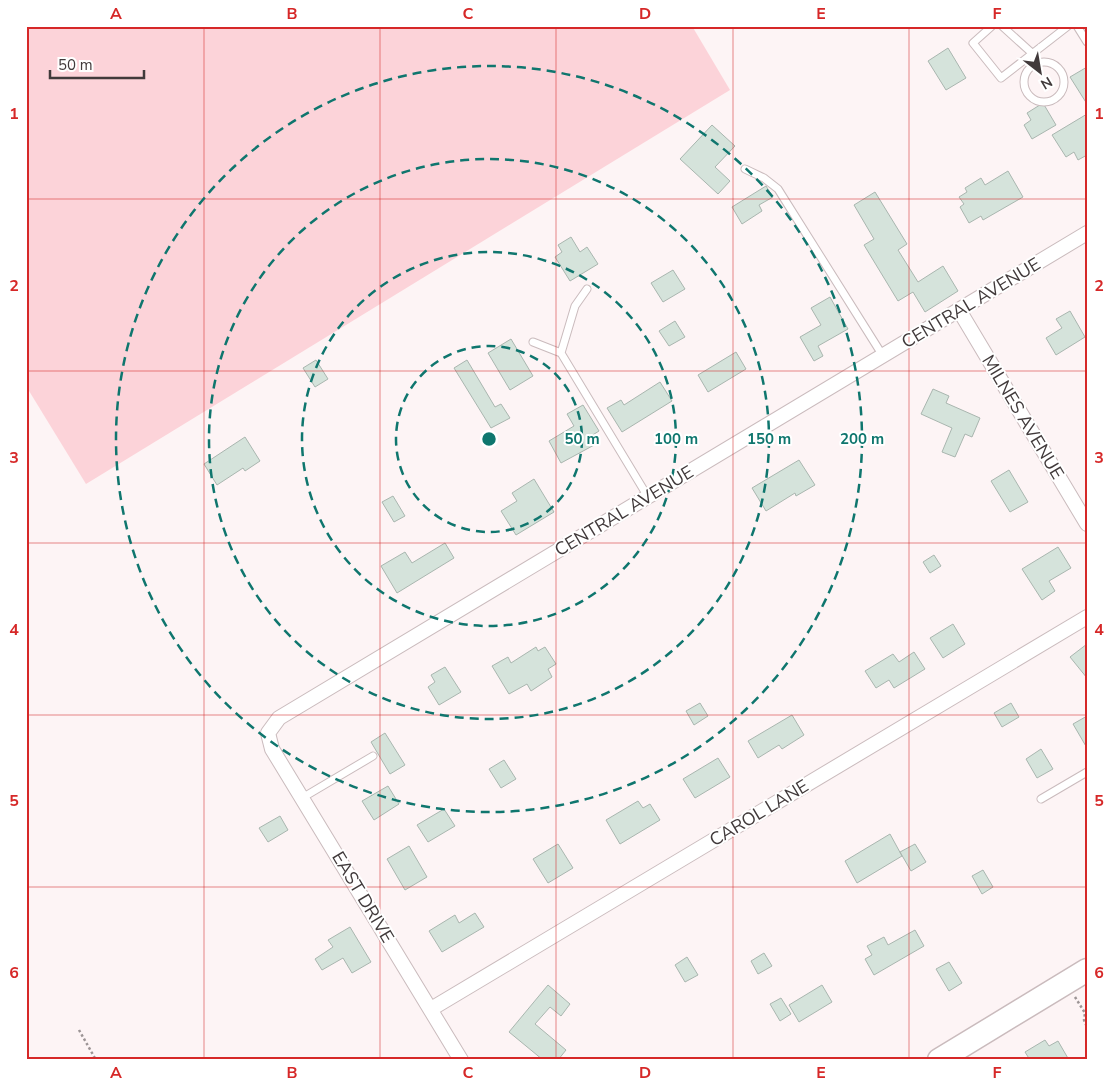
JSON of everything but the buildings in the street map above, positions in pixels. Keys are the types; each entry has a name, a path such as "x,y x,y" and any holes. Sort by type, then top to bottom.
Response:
{"main road":[{"path":"939,1060 1087,970"}],"street":[{"name":"CENTRAL AVENUE","path":"268,733 279,718 1087,233"},
{"name":"MILNES AVENUE","path":"959,310 1087,524"},
{"name":"CAROL LANE","path":"431,1009 1087,616"},
{"name":"EAST DRIVE","path":"268,733 272,749 461,1060"}],"lane":[{"path":"992,26 973,43 1001,78 1068,26"},
{"path":"1002,26 1033,54 1036,64"},
{"path":"1078,26 1087,42"},
{"path":"1044,62 1052,64 1058,68 1062,75 1064,82 1062,90 1052,101 1036,101 1025,90 1025,75 1036,64 1044,62"},
{"path":"745,169 764,178 778,189 883,356"},
{"path":"560,353 575,306 587,289"},
{"path":"533,342 560,353 648,497"},
{"path":"302,798 373,756"},
{"path":"1041,799 1087,772"}],"path":[{"path":"1066,983 1085,1013 1084,1020 1087,1026"},
{"path":"79,1030 96,1060"}],"shaded area":[{"path":"26,26 692,26 730,90 86,484 26,386"}]}
